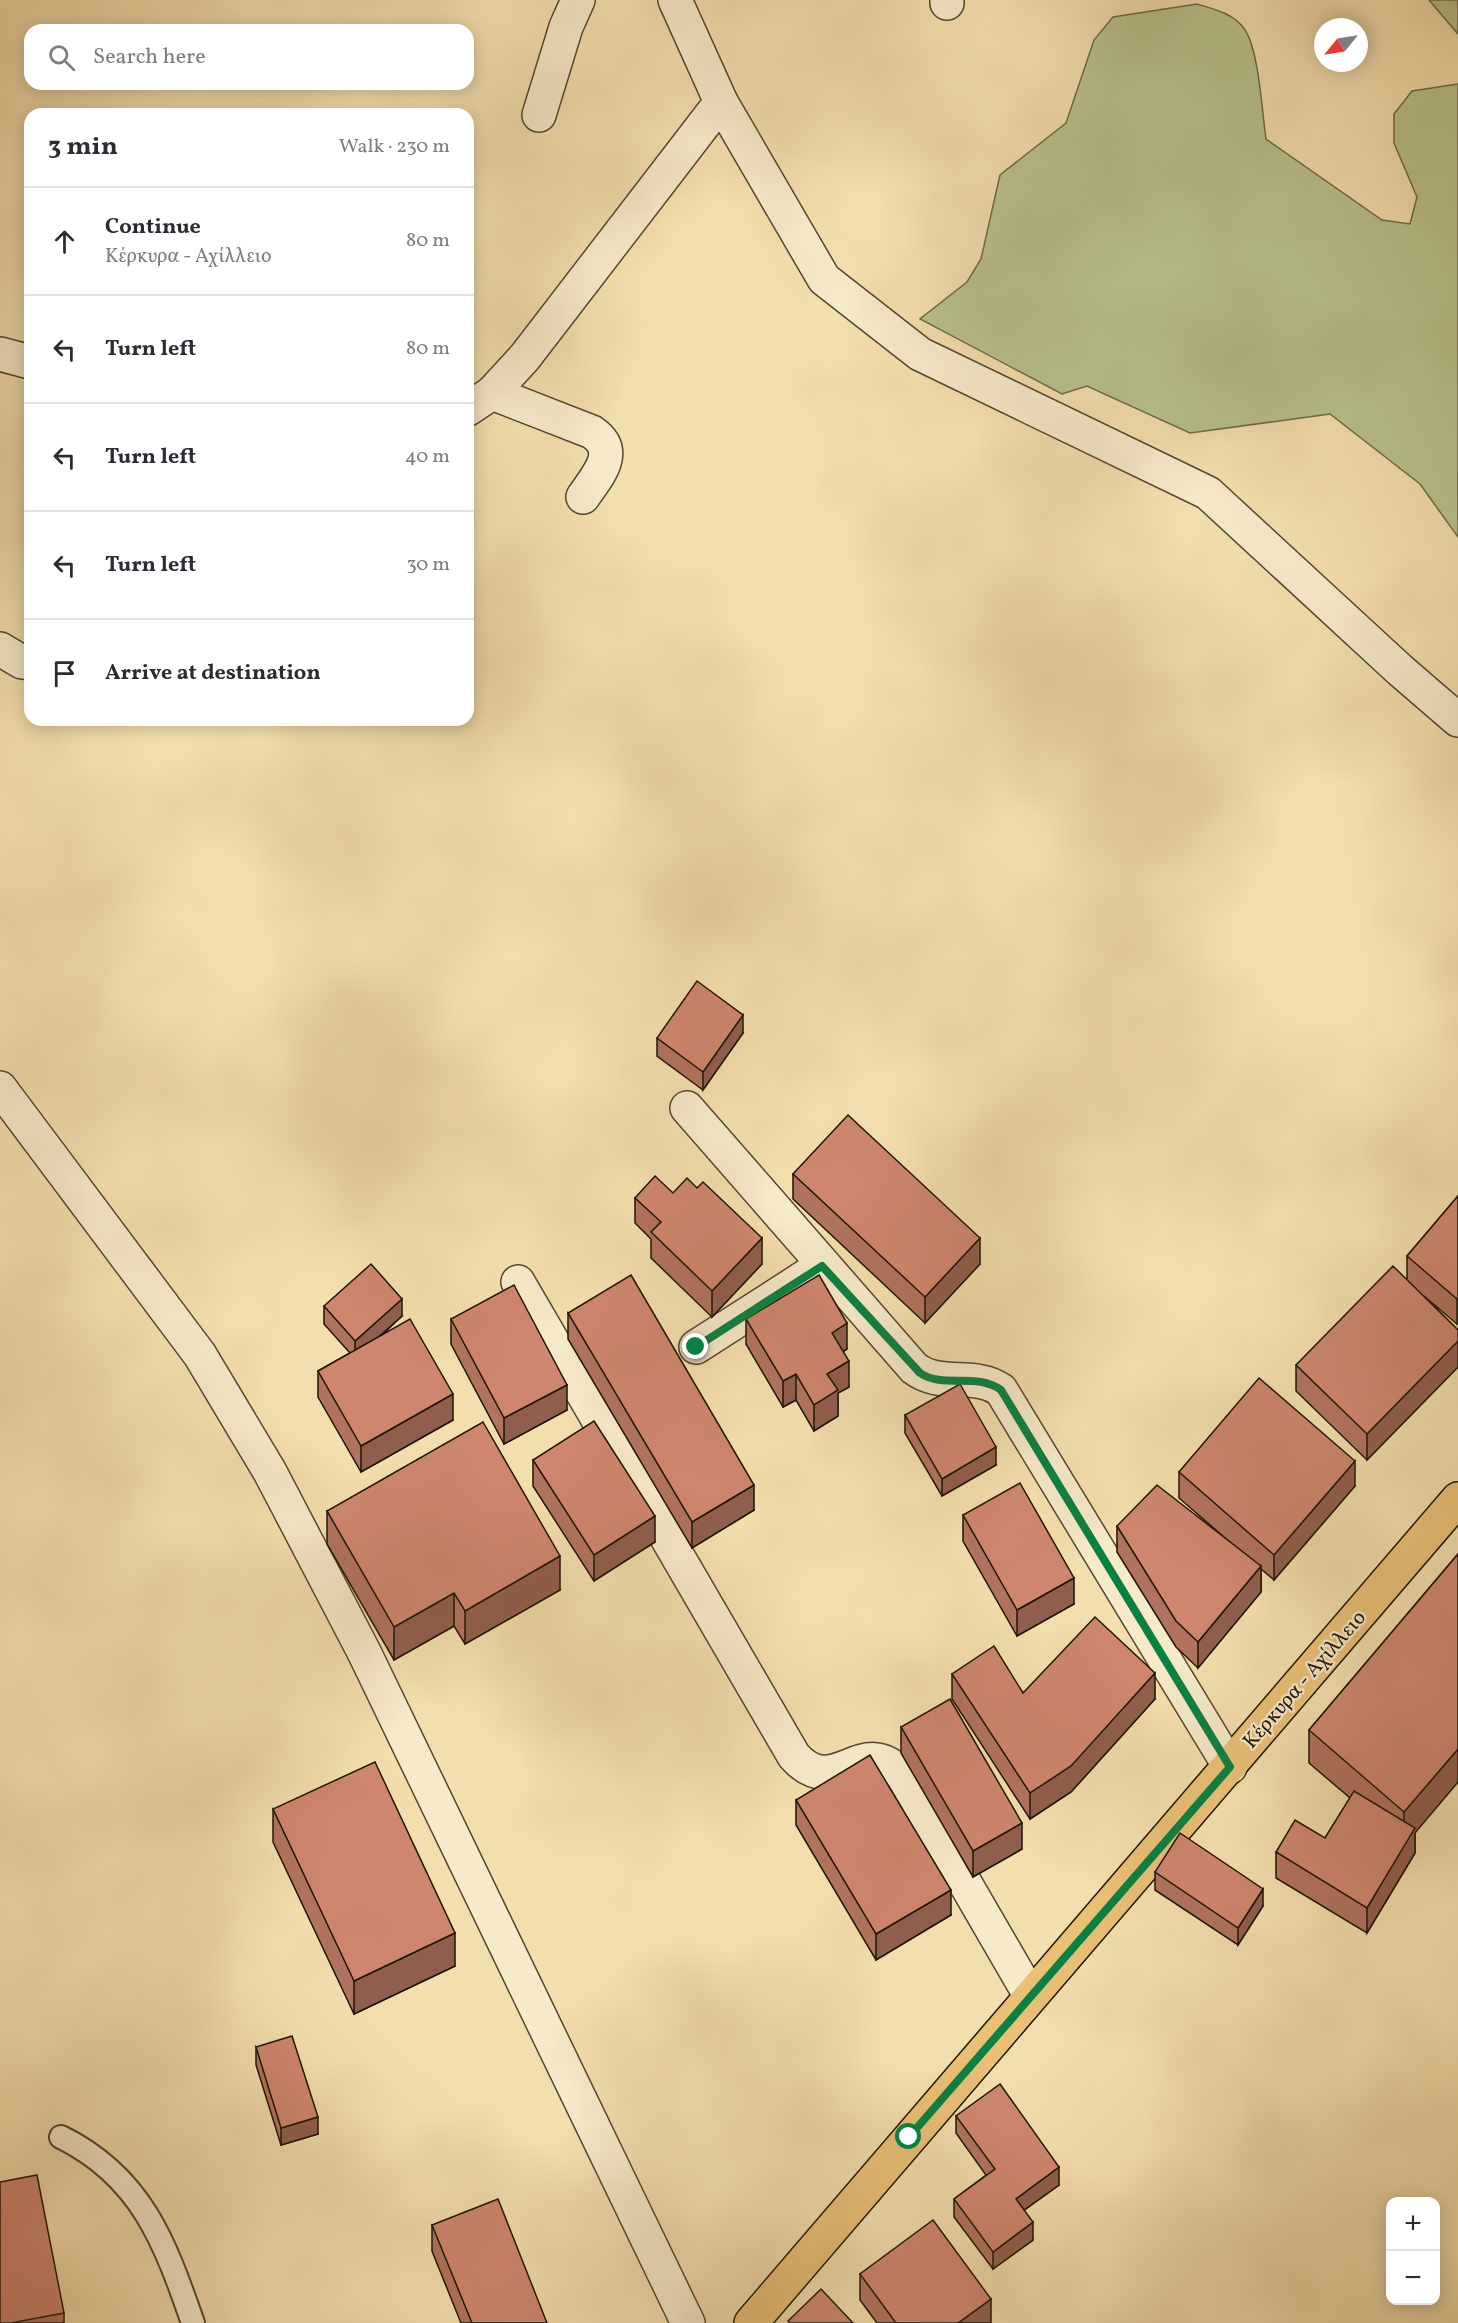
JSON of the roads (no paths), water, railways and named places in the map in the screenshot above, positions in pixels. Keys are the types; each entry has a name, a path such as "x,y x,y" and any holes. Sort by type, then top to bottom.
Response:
{"main road":[{"name":"Κέρκυρα - Αχίλλειο","path":"751,2323 1030,1995 1230,1767 1458,1499"}],"street":[{"path":"539,115 566,27 578,0"},
{"path":"675,0 721,102 824,279 920,354 1208,493 1458,720"},
{"path":"480,401 525,357 721,102"},
{"path":"0,354 24,360"},
{"path":"480,401 592,432 601,438 606,447 607,458 583,497"},
{"path":"0,650 24,662"},
{"path":"0,1088 200,1355 270,1472 364,1652 688,2323"},
{"path":"687,1108 822,1266 920,1373 933,1379 986,1381 1001,1390 1230,1767"},
{"path":"696,1347 822,1266"},
{"path":"518,1282 794,1756 814,1772 827,1774 870,1758 884,1760 895,1766 903,1776 1030,1995"}],"lane":[{"path":"61,2137 87,2150 122,2181 144,2211 168,2252 193,2323"}]}
